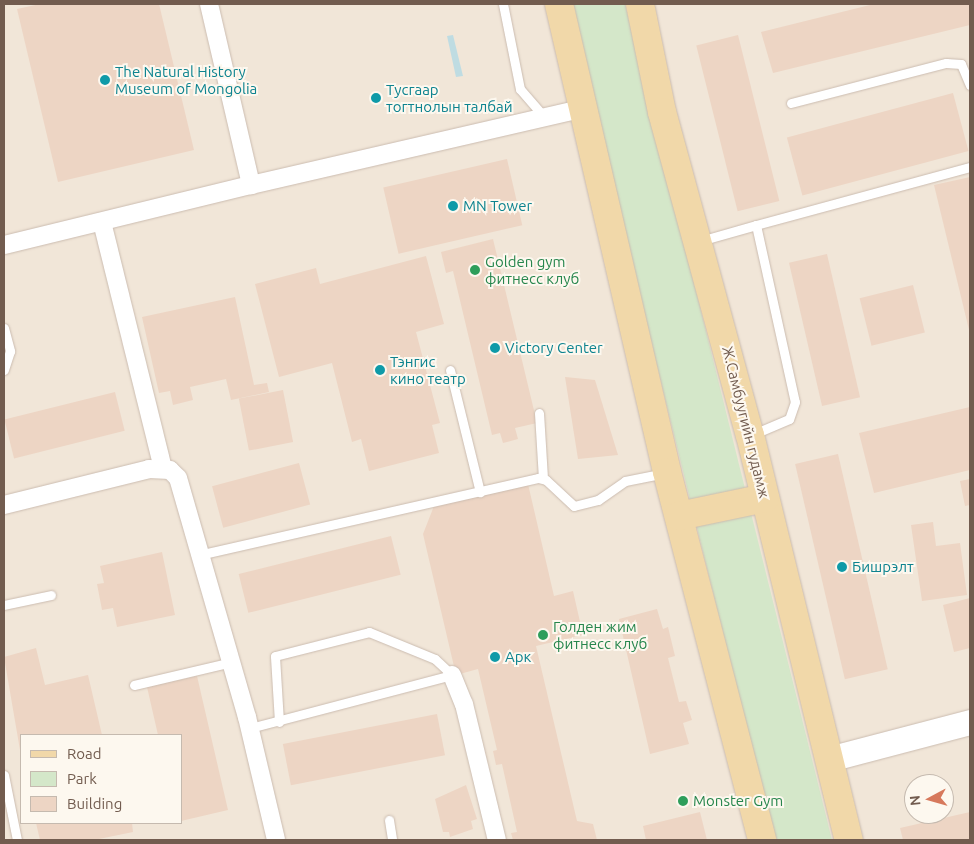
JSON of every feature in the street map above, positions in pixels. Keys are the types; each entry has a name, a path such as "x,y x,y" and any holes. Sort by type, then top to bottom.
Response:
{"main road":[{"path":"559,4 580,109 667,472 762,840"},
{"name":"Ж.Самбуугийн гудамж","path":"640,4 662,112 699,242 750,435 849,840"},
{"path":"678,516 765,498"},
{"path":"829,759 970,722"}],"street":[{"path":"209,4 251,185"},
{"path":"4,246 251,185 580,109"},
{"path":"102,222 163,468"},
{"path":"4,505 163,468 170,470 183,486 250,728 276,840"},
{"path":"452,675 464,704 497,840"}],"lane":[{"path":"502,4 520,89 544,117"},
{"path":"792,103 946,63 960,64 970,85"},
{"path":"699,242 970,167"},
{"path":"750,435 789,419 795,402 756,225"},
{"path":"4,328 10,351 4,370"},
{"path":"450,370 480,492"},
{"path":"539,413 543,478 574,506 598,500 625,481 667,472"},
{"path":"203,554 543,478"},
{"path":"4,605 51,595"},
{"path":"279,722 275,656 369,632 435,659 452,675"},
{"path":"134,685 232,662"},
{"path":"250,728 279,722 452,675"},
{"path":"4,775 17,840"},
{"path":"389,820 392,840"}],"shaded area":[{"path":"4,4 970,4 970,840 4,840"}],"green space":[{"path":"572,4 625,4 832,840 777,840 770,823 608,168"}],"water":[{"path":"453,35 463,76 456,77 447,36"}],"building":[{"name":"The Natural History Museum of Mongolia","path":"40,4 159,4 194,150 58,182 17,9"},
{"path":"874,4 970,4 970,25 773,73 761,32"},
{"path":"738,35 779,201 738,211 696,45"},
{"path":"953,93 969,151 802,195 787,138"},
{"name":"MN Tower","path":"507,159 522,225 399,254 383,188"},
{"path":"970,177 970,334 934,185"},
{"name":"Victory Center","path":"493,239 537,423 515,428 518,439 503,443 500,433 492,435 453,271 446,273 441,252"},
{"path":"827,254 860,397 822,406 789,263"},
{"name":"Тэнгис кино театр","path":"426,256 444,324 416,332 440,423 432,425 439,453 369,471 361,439 352,442 332,363 279,377 255,284 316,268 320,284"},
{"path":"913,285 925,333 871,346 860,298"},
{"path":"235,297 254,385 267,383 269,392 231,400 226,379 190,387 193,400 173,405 170,391 159,393 142,317"},
{"path":"565,377 595,380 618,455 578,459"},
{"path":"283,390 293,442 249,451 239,399"},
{"path":"115,392 125,431 14,458 4,420"},
{"path":"970,407 970,470 874,493 859,433"},
{"name":"Бишрэлт","path":"838,454 888,669 845,679 795,464"},
{"path":"299,463 310,505 223,528 212,486"},
{"path":"970,479 970,505 965,506 960,481"},
{"name":"Арк","path":"528,484 554,596 573,591 583,635 536,646 577,821 593,824 597,840 513,840 511,833 517,832 502,764 496,765 493,751 497,750 478,669 456,675 423,534 434,506"},
{"path":"933,522 936,546 960,543 967,595 922,601 911,525"},
{"path":"391,536 401,575 248,613 239,574"},
{"path":"162,552 175,615 117,627 113,608 102,610 97,584 104,583 100,566"},
{"path":"970,598 970,648 954,652 943,605"},
{"path":"657,609 663,629 668,627 675,656 668,658 679,702 686,701 692,720 683,723 689,744 650,754 619,619"},
{"path":"36,648 45,685 88,675 102,734 20,734 20,750 4,657"},
{"path":"197,676 228,810 182,821 182,734 158,734 147,687"},
{"path":"437,714 445,755 291,785 283,744"},
{"path":"466,785 477,819 471,821 473,829 450,837 449,832 443,832 435,799"},
{"path":"700,812 707,840 646,840 643,826"},
{"path":"970,812 970,840 903,840 900,828 918,824 954,824 954,816"},
{"path":"36,824 132,824 133,832 94,840 40,840"}],"place":[{"name":"The Natural History Museum of Mongolia","path":"105,80"},
{"name":"Тусгаар тогтнолын талбай","path":"376,98"},
{"name":"MN Tower","path":"453,206"},
{"name":"Golden gym фитнесс клуб","path":"475,270"},
{"name":"Victory Center","path":"495,348"},
{"name":"Тэнгис кино театр","path":"380,370"},
{"name":"Бишрэлт","path":"842,567"},
{"name":"Голден жим фитнесс клуб","path":"543,635"},
{"name":"Арк","path":"495,657"},
{"name":"Monster Gym","path":"683,801"}]}
